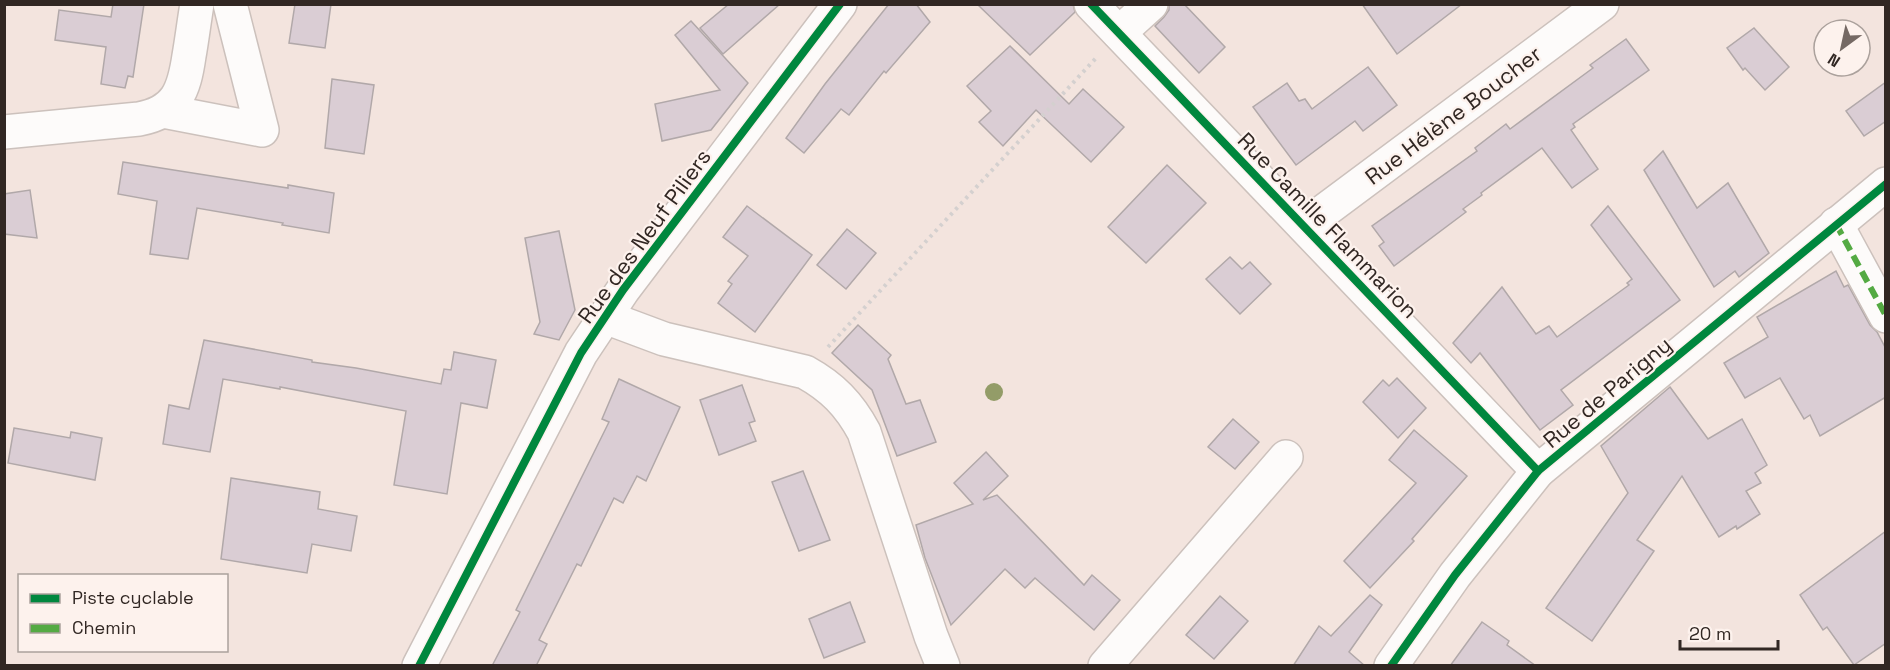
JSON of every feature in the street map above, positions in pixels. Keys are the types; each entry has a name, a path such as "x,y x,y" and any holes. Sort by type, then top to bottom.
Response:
{"street":[{"path":"4,132 139,119 163,111 175,100 184,83 197,4"},
{"path":"163,111 262,130 230,4"},
{"name":"Rue des Neuf Piliers","path":"419,666 580,353 623,290 840,4"},
{"name":"Rue Camille Flammarion","path":"1091,4 1538,471"},
{"path":"1119,33 1151,4"},
{"name":"Rue Hélène Boucher","path":"1304,226 1602,4"},
{"name":"Rue de Parigny","path":"1391,666 1455,575 1538,471 1886,184"},
{"path":"1836,224 1886,316"},
{"path":"605,317 664,339 805,372 823,382 839,395 855,414 864,432 943,666"},
{"path":"1105,666 1286,457"}],"path":[{"path":"805,372 1119,33"}],"building":[{"path":"113,4 144,4 133,77 128,76 125,88 101,84 106,47 55,40 59,10 111,17"},
{"path":"295,4 331,4 325,48 289,43"},
{"path":"729,4 780,4 723,54 700,28"},
{"path":"889,4 916,4 930,22 886,73 884,71 849,115 841,109 804,153 786,138 825,84"},
{"path":"977,4 1073,4 1075,12 1030,55"},
{"path":"1169,4 1184,4 1225,47 1199,73 1155,26 1169,10"},
{"path":"1362,4 1462,4 1397,54"},
{"path":"691,21 748,83 711,130 662,141 655,104 720,90 675,35"},
{"path":"1754,28 1789,67 1765,90 1745,68 1743,70 1727,48"},
{"path":"1626,39 1649,70 1573,124 1575,127 1571,130 1598,169 1572,188 1542,148 1481,193 1482,195 1463,209 1466,212 1394,266 1379,246 1384,242 1372,226 1477,151 1475,148 1506,124 1510,129 1593,68 1590,65"},
{"path":"1010,46 1069,104 1083,89 1124,127 1091,162 1036,110 1003,146 979,122 991,111 967,86"},
{"path":"1368,67 1397,105 1363,131 1355,121 1296,165 1253,107 1287,83 1299,101 1305,99 1312,109"},
{"path":"332,79 374,85 364,154 325,148"},
{"path":"1886,82 1886,121 1864,136 1846,111"},
{"path":"1663,151 1697,208 1728,183 1769,253 1739,277 1735,271 1714,287 1644,170"},
{"path":"123,162 334,193 329,233 197,208 188,259 150,254 157,201 118,194"},
{"path":"1167,165 1206,203 1146,263 1108,227"},
{"path":"30,190 37,238 4,234 4,194"},
{"path":"747,206 812,255 755,332 718,303 732,284 728,281 748,256 723,237"},
{"path":"1608,206 1680,300 1561,390 1573,405 1540,430 1480,353 1471,363 1453,343 1502,287 1536,334 1549,326 1557,337 1629,285 1627,283 1632,279 1591,225"},
{"path":"847,229 876,253 846,289 817,265"},
{"path":"559,231 575,310 559,340 534,334 540,322 525,238"},
{"path":"1230,257 1242,269 1250,262 1271,284 1240,314 1206,279"},
{"path":"1836,271 1844,287 1848,285 1886,349 1886,397 1820,436 1810,415 1804,419 1780,378 1745,398 1724,363 1768,337 1757,317"},
{"path":"858,325 891,355 888,359 906,404 920,400 936,442 897,456 872,390 832,353"},
{"path":"204,340 312,360 312,362 441,384 444,369 451,370 454,352 496,360 487,408 461,403 447,494 394,485 406,411 280,387 280,389 223,379 210,452 163,444 169,405 189,409"},
{"path":"1397,378 1426,408 1398,438 1363,402 1383,380 1389,386"},
{"path":"619,379 680,407 646,481 637,476 623,503 614,498 581,566 577,564 539,640 547,644 536,666 492,666 520,612 516,610 609,422 602,419"},
{"path":"742,385 755,421 749,423 756,441 719,455 700,400"},
{"path":"1670,387 1708,439 1742,419 1767,465 1755,473 1761,483 1746,491 1760,514 1737,529 1736,526 1719,537 1682,476 1637,540 1654,551 1592,641 1546,608 1628,493 1601,446"},
{"path":"1233,419 1259,442 1235,469 1208,447"},
{"path":"14,428 70,438 71,432 102,438 95,480 8,463"},
{"path":"1414,430 1467,476 1412,539 1414,541 1370,588 1344,561 1416,483 1389,460"},
{"path":"986,452 1008,476 983,500 997,495 1084,585 1092,575 1120,600 1094,630 1035,578 1025,588 1005,569 951,625 925,558 916,525 973,504 954,483"},
{"path":"803,471 830,540 799,551 772,482"},
{"path":"231,478 320,492 318,509 357,516 351,551 312,544 307,573 221,559"},
{"path":"1886,531 1886,643 1854,665 1827,627 1823,630 1800,595"},
{"path":"1370,595 1382,605 1349,652 1365,666 1293,666 1319,626 1331,636"},
{"path":"1220,596 1248,621 1214,659 1186,635"},
{"path":"850,602 865,642 824,658 809,619"},
{"path":"1482,622 1509,641 1507,645 1536,666 1450,666"}],"marked path":[{"path":"1836,224 1886,316"}],"cycle path":[{"path":"419,666 581,353 623,290 840,4"},
{"path":"1091,4 1538,471"},
{"path":"1391,666 1455,575 1538,471 1886,184"}]}
